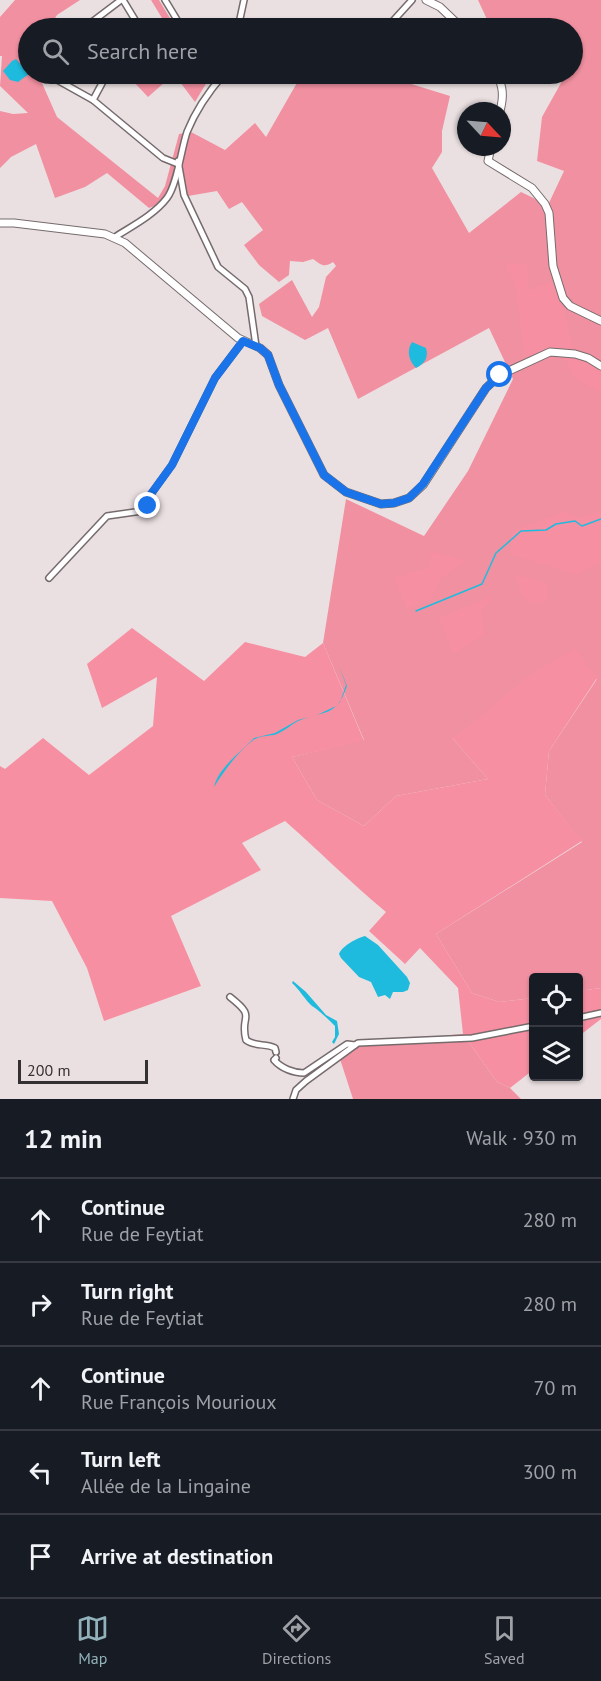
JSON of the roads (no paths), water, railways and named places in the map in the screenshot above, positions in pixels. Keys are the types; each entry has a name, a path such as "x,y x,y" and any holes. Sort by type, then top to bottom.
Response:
{"street":[{"path":"98,18 122,0 134,18"},
{"path":"165,0 176,18"},
{"path":"240,18 244,0"},
{"path":"396,18 412,0"},
{"path":"426,0 440,7 452,18"},
{"path":"64,84 93,100 163,158 178,163"},
{"path":"93,100 101,84"},
{"path":"115,237 153,212 168,197 188,130 214,84"},
{"path":"502,84 502,102"},
{"path":"489,156 488,161 532,188 545,204 549,213 553,266 563,298 570,306 601,321"},
{"path":"178,163 184,195 218,267 245,289 249,297 256,346"},
{"path":"0,223 105,234 125,243 243,341 256,346 268,355 279,385 324,475 346,492 381,504 409,498 423,484 486,388 500,375 550,352 575,354 588,358 601,366"},
{"path":"49,578 107,516 142,511 148,506 151,494 172,465 215,378 243,341"},
{"path":"230,997 246,1012 246,1040 251,1044 275,1048 274,1060 295,1073 304,1073 347,1044 355,1045"},
{"path":"583,1017 600,1014"},
{"path":"293,1099 296,1090 306,1081 358,1043 472,1038 529,1027"}],"water":[{"path":"16,59 18,61 18,82 10,80 3,71"},
{"path":"412,342 426,348 427,352 425,360 416,368 409,356"},
{"path":"310,717 298,721 278,734 260,737 241,751 254,738 275,733 298,720"},
{"path":"241,751 214,787 225,767"},
{"path":"365,936 378,945 407,977 410,983 408,990 393,992 390,999 385,995 378,997 371,982 359,977 341,958 339,954 343,948"},
{"path":"293,981 326,1015 337,1021 339,1034 334,1044 332,1042 335,1037 335,1026 310,1004 292,983"}],"waterway":[{"path":"416,611 482,584 496,553 521,531 546,530 556,524 575,521 582,526 601,519"}]}
